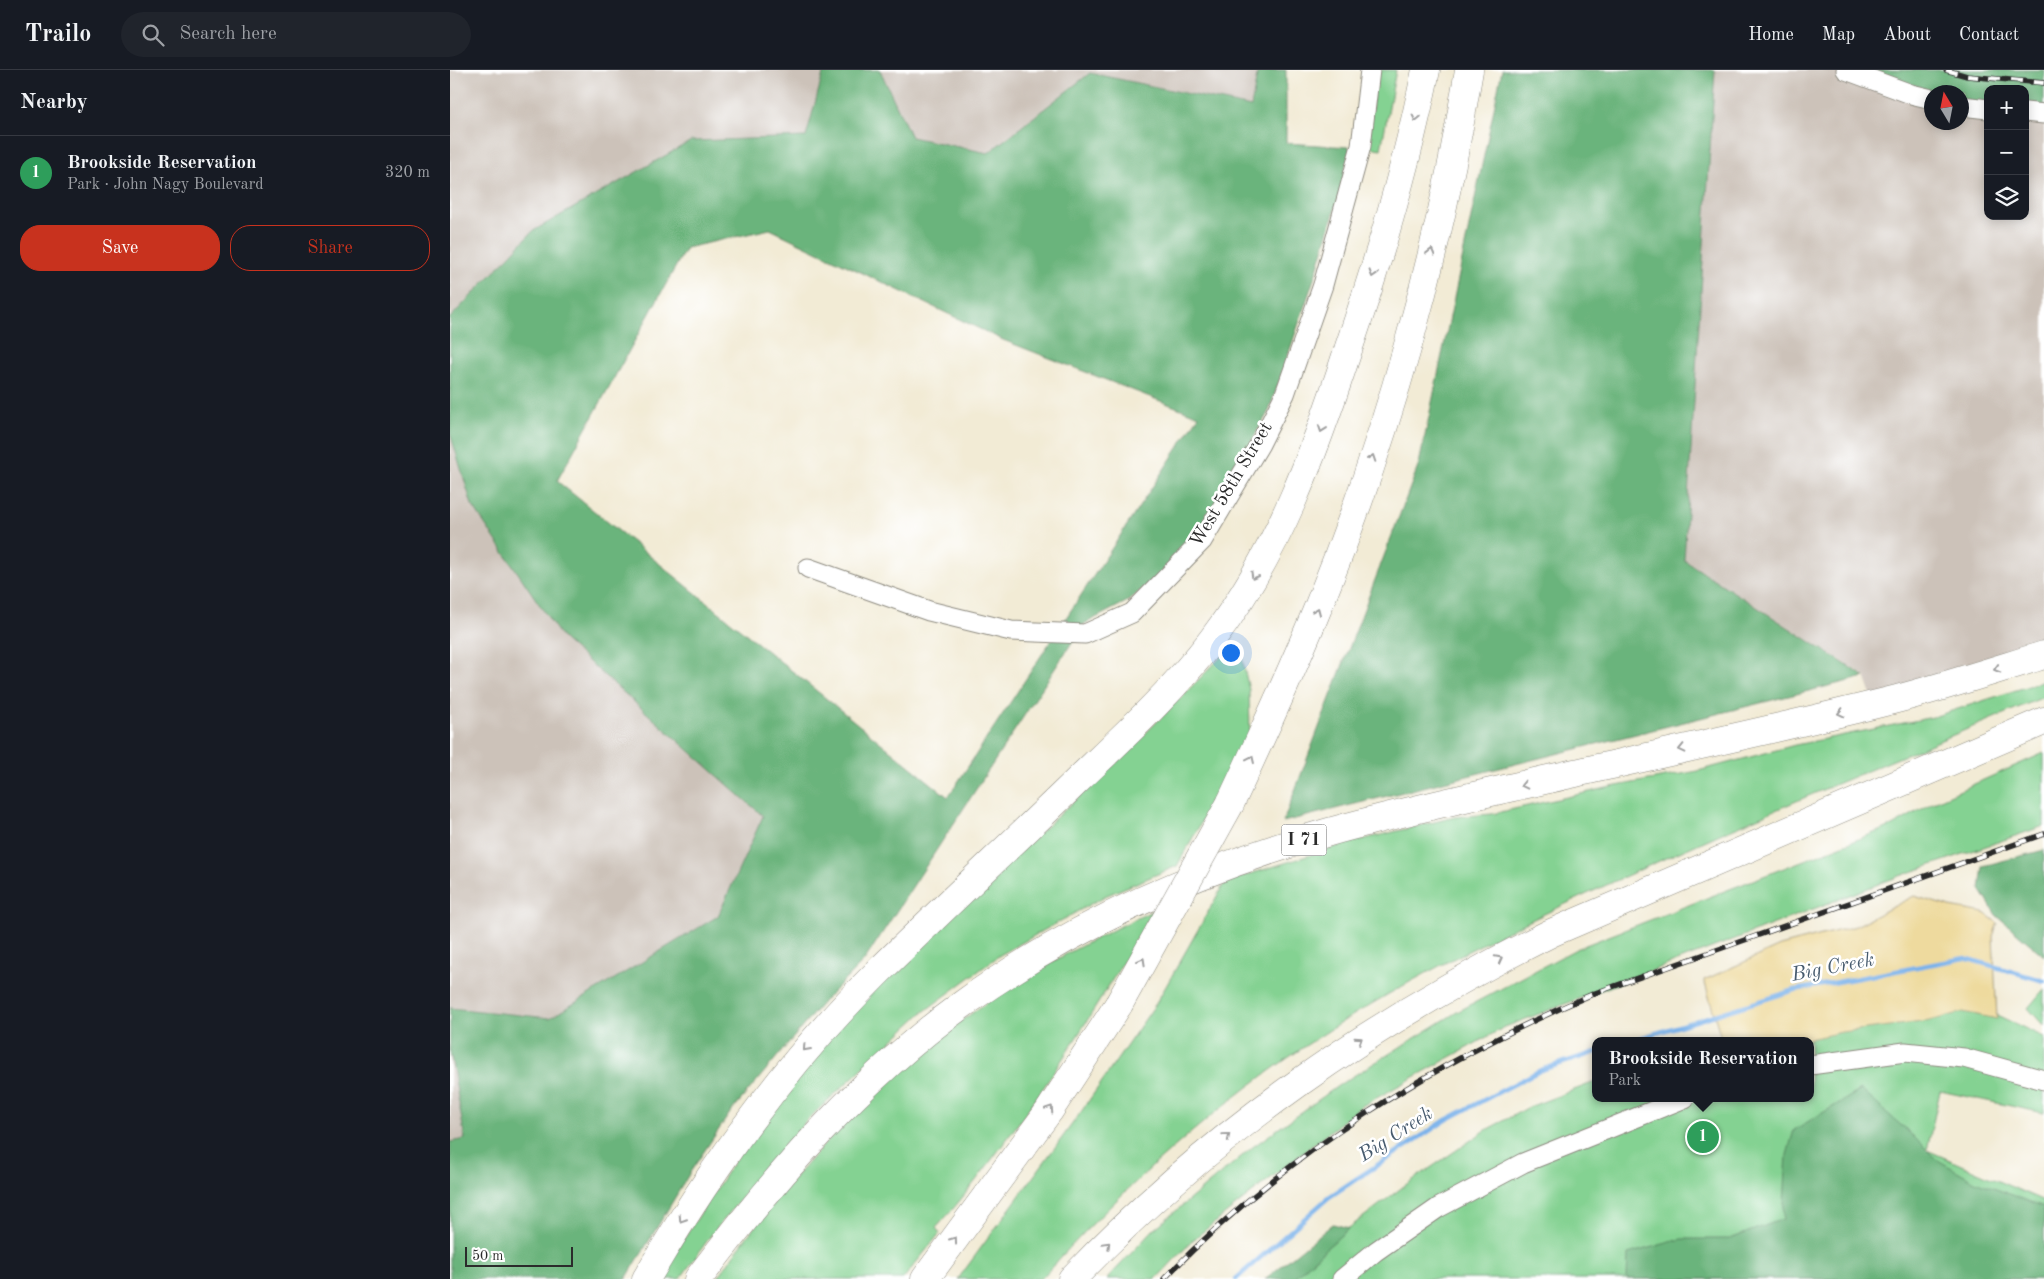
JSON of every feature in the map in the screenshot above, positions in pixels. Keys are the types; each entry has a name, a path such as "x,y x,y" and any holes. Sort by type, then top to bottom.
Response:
{"highway":[{"path":"646,1279 708,1178 802,1052 875,975 1151,710 1211,641 1240,600 1285,518 1320,436 1376,267 1416,120 1426,70"},
{"path":"925,1279 1049,1111 1119,1004 1230,804 1275,708 1320,603 1354,512 1389,408 1412,327 1447,188 1469,70"},
{"name":"I 71","path":"698,1279 796,1157 840,1109 877,1073 955,1009 1054,944 1109,917 1163,892 1240,862 1326,833 1412,811 1892,700 2044,655"},
{"path":"1072,1279 1151,1201 1252,1116 1334,1056 1416,1006 1507,955 1551,933 2044,721"}],"street":[{"name":"West 58th Street","path":"808,568 929,611 1011,631 1085,634 1132,614 1202,541 1260,444 1285,394 1324,285 1361,146 1370,70"},
{"path":"1846,70 1924,97"},
{"path":"1969,107 1984,109"},
{"path":"2029,112 2044,114"},
{"path":"1814,1064 1905,1052 1964,1058 2044,1080"},
{"path":"1342,1279 1376,1251 1438,1208 1523,1163 1674,1102"}],"shaded area":[{"path":"450,70 824,70 806,137 691,141 533,231 450,318"},
{"path":"880,70 1258,70 1251,107 1090,73 988,153 911,137"},
{"path":"1715,70 2044,70 2044,655 1875,704 1865,676 1684,560"},
{"path":"450,433 472,505 562,638 763,816 718,916 550,1018 450,1008"},
{"path":"450,1050 465,1140 450,1142"}],"green space":[{"path":"824,70 880,70 911,137 988,153 1090,73 1251,107 1258,70 1286,70 1286,143 1350,147 1340,193 1317,270 1269,411 1204,523 1183,552 1154,580 1128,601 1084,624 864,961 824,1001 730,1113 691,1171 626,1279 450,1279 450,1142 465,1139 450,1050 450,1008 550,1018 718,916 763,816 562,638 472,505 450,433 450,318 533,231 691,141 806,137","holes":["770,229 1003,340 1199,416 948,797 557,481 686,248"]},
{"path":"1376,70 1396,70 1381,149 1368,147"},
{"path":"1502,70 1715,70 1684,560 1865,677 1283,822 1419,464"},
{"path":"1846,70 2044,70 2044,114 2029,112 2029,85 1984,85 1984,109 1969,107 1969,85 1924,85 1924,90"},
{"path":"1224,654 1242,658 1249,690 1250,735 1177,866 1105,896 1000,955 922,1013 806,1121 712,1234 680,1279 658,1279 751,1135 837,1027 959,906 1116,763"},
{"path":"2044,681 2044,697 1827,788 1665,859 1538,917 1429,971 1325,1033 1286,1059 1211,1116 1140,1178 1041,1279 958,1279 1081,1112 1157,1002 1225,882 1348,843 1455,817 1492,814 1611,787 1698,771 1795,745 1933,717"},
{"path":"2044,753 2044,826 1897,877 1505,1027 1362,1106 1195,1238 1156,1279 1107,1279 1153,1230 1254,1146 1342,1083 1457,1012 1578,948 1892,826 1936,801"},
{"path":"2044,850 2044,956 1996,915 1980,889 1983,866"},
{"path":"1154,910 1102,997 1027,1111 982,1173 936,1228 940,1233 903,1279 717,1279 747,1237 815,1154 893,1077 934,1042 977,1010 1036,971"},
{"path":"2044,989 2044,1026 2028,1008"},
{"path":"1868,1008 1988,1011 2044,1037 2044,1113 1940,1091 1927,1150 2044,1201 2044,1279 1292,1279 1349,1228 1404,1186 1486,1130 1529,1107 1592,1083 1592,1102 1814,1102 1814,1037 1763,1037"},
{"path":"1861,1090 1936,1159 1975,1181 2044,1207 2044,1279 1627,1279 1628,1254 1681,1239 1730,1239 1783,1219 1787,1155 1794,1130"},
{"path":"1333,1224 1349,1228 1292,1279 1265,1279"}],"sand":[{"path":"1914,896 1950,907 1984,913 1998,923 1993,936 1997,1019 1963,1012 1930,1021 1842,1032 1814,1038 1721,1037 1704,980 1780,946 1856,926"}],"waterway":[{"name":"Big Creek","path":"1644,1037 1795,990 1965,958 2044,981"},
{"name":"Big Creek","path":"1236,1279 1329,1197 1446,1120 1541,1070 1592,1053"}],"railway":[{"path":"1946,70 1967,76 2044,83"},
{"path":"1164,1279 1211,1233 1260,1190 1312,1151 1365,1114 1477,1049 1595,993 2044,834"}],"place":[{"name":"Brookside Reservation","path":"1703,1137"}]}
